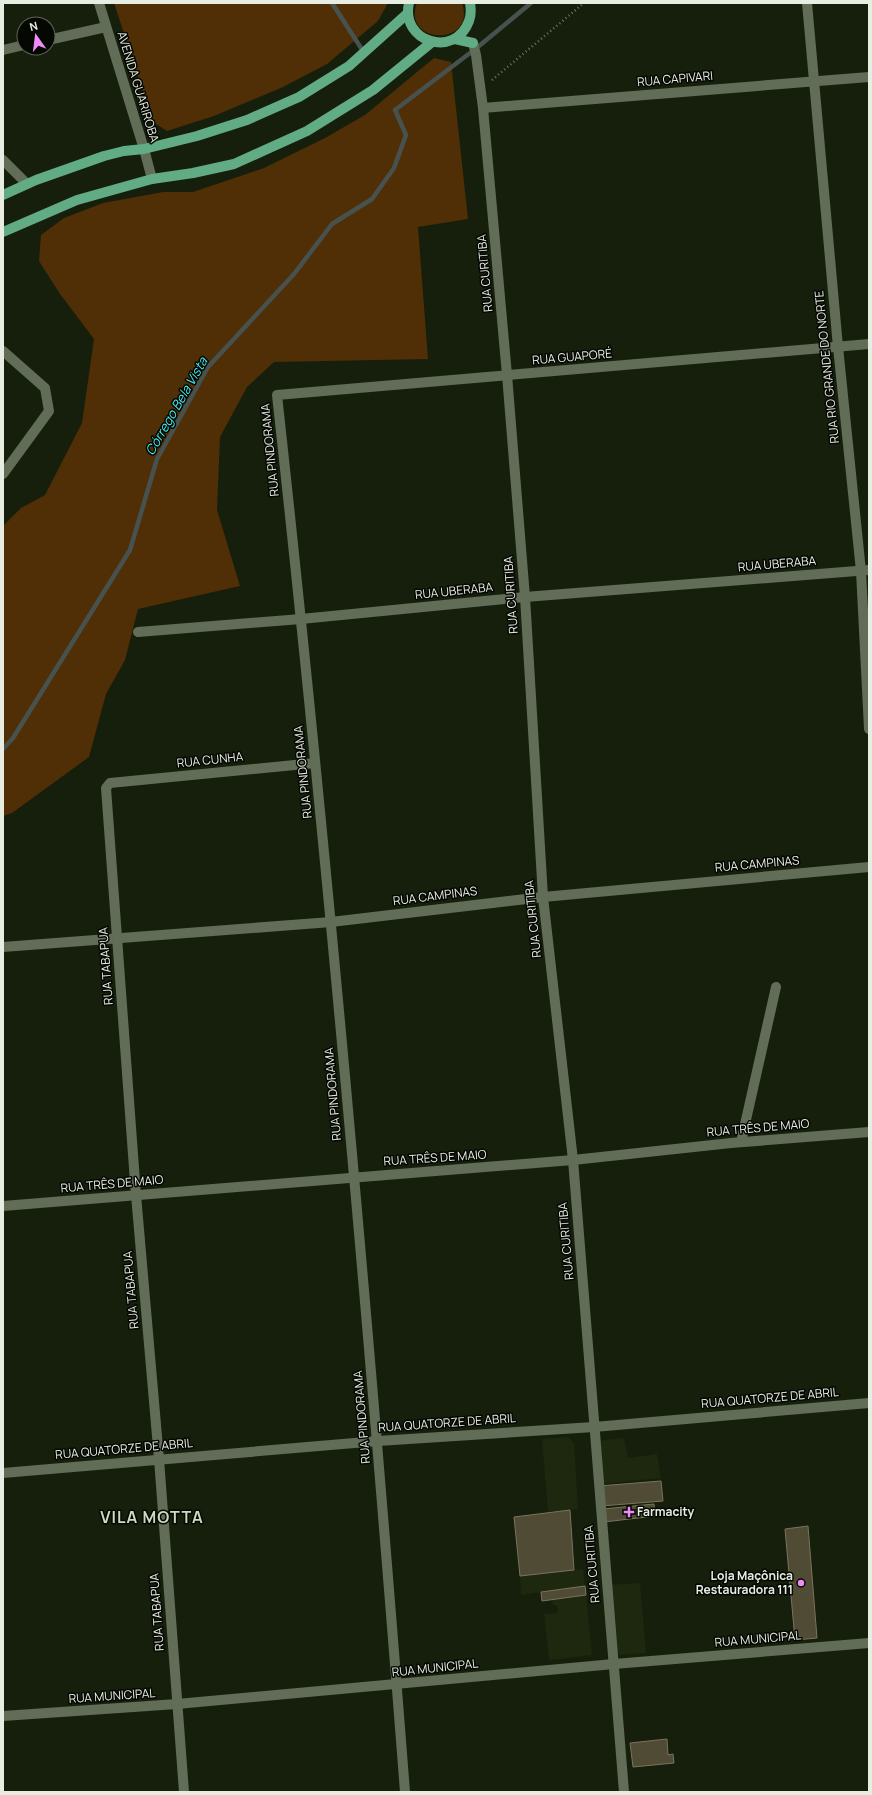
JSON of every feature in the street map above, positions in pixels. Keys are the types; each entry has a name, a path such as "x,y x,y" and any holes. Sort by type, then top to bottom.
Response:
{"main road":[{"path":"409,8 410,23 415,31 423,38 432,42 440,43 455,38 467,27 470,17 471,4"},
{"path":"3,195 27,184 104,156 124,151 144,149 197,136 247,120 300,97 349,66 409,8"},
{"path":"467,27 473,43"},
{"path":"455,38 473,43"},
{"path":"3,232 77,200 152,178 193,173 234,164 307,131 374,90 432,42"}],"street":[{"name":"AVENIDA GUARIROBA","path":"98,3 152,178"},
{"name":"RUA RIO GRANDE DO NORTE","path":"807,3 838,347 865,570 869,729"},
{"path":"56,38 106,27"},
{"name":"RUA CURITIBA","path":"473,43 476,54 483,108 507,375 525,597 543,897 573,1160 624,1792"},
{"path":"3,50 16,47"},
{"name":"RUA CAPIVARI","path":"483,108 869,77"},
{"path":"3,160 27,184"},
{"name":"RUA GUAPORÉ","path":"277,395 869,344"},
{"path":"3,351 45,388 49,411 3,474"},
{"name":"RUA PINDORAMA","path":"277,395 331,922 378,1441 405,1792"},
{"name":"RUA UBERABA","path":"138,632 301,619 525,597 865,570"},
{"name":"RUA CUNHA","path":"107,785 117,782 315,763"},
{"name":"RUA TABAPUA","path":"107,785 106,788 136,1195 159,1459 184,1792"},
{"name":"RUA CAMPINAS","path":"3,947 117,937 331,922 543,897 869,867"},
{"path":"741,1142 776,987"},
{"name":"RUA TRÊS DE MAIO","path":"3,1206 573,1160 741,1142 869,1132"},
{"name":"RUA QUATORZE DE ABRIL","path":"3,1473 378,1441 594,1427 869,1402"},
{"name":"RUA MUNICIPAL","path":"3,1716 177,1704 614,1664 869,1643"}],"path":[{"path":"481,90 584,3"}],"shaded area":[{"path":"114,3 388,3 378,21 327,64 283,87 214,116 167,131 153,122"},
{"path":"417,3 462,3 464,17 459,27 450,33 439,35 428,33 419,27 415,17"},
{"path":"434,58 451,62 468,219 418,227 428,359 274,362 247,387 220,437 217,510 240,586 138,609 125,660 106,694 89,757 12,813 3,816 3,526 21,508 45,495 82,423 94,339 60,294 39,261 41,235 64,218 103,203 163,192 193,192 264,168 325,138 365,115"},
{"path":"568,1437 574,1443 578,1509 548,1512 542,1439"},
{"path":"624,1438 628,1458 657,1454 661,1478 601,1484 597,1441"},
{"path":"583,1569 585,1586 521,1595 520,1576"},
{"path":"640,1583 646,1653 619,1655 614,1650 609,1585"},
{"path":"586,1595 592,1655 549,1660 544,1614 558,1613 557,1605 553,1605 552,1599"}],"building":[{"path":"661,1481 663,1501 601,1506 599,1486"},
{"name":"Farmacity","path":"654,1504 655,1516 604,1522 603,1509"},
{"path":"570,1510 574,1570 520,1576 514,1517"},
{"name":"Loja Maçônica Restauradora 111","path":"808,1526 817,1638 795,1640 785,1529"},
{"path":"585,1586 586,1595 542,1601 541,1592"},
{"path":"667,1739 668,1755 673,1754 674,1763 633,1767 630,1743"}],"waterway":[{"name":"Córrego Bela Vista","path":"332,3 361,48"},
{"path":"479,46 531,3"},
{"name":"Córrego Bela Vista","path":"3,749 13,738 130,550 157,459 208,367 294,274 332,224 372,199 394,168 406,135 395,110 470,53"}],"place":[{"name":"Farmacity","path":"629,1512"},
{"name":"Loja Maçônica Restauradora 111","path":"801,1583"}],"district":[{"name":"VILA MOTTA","path":"152,1517"}]}
